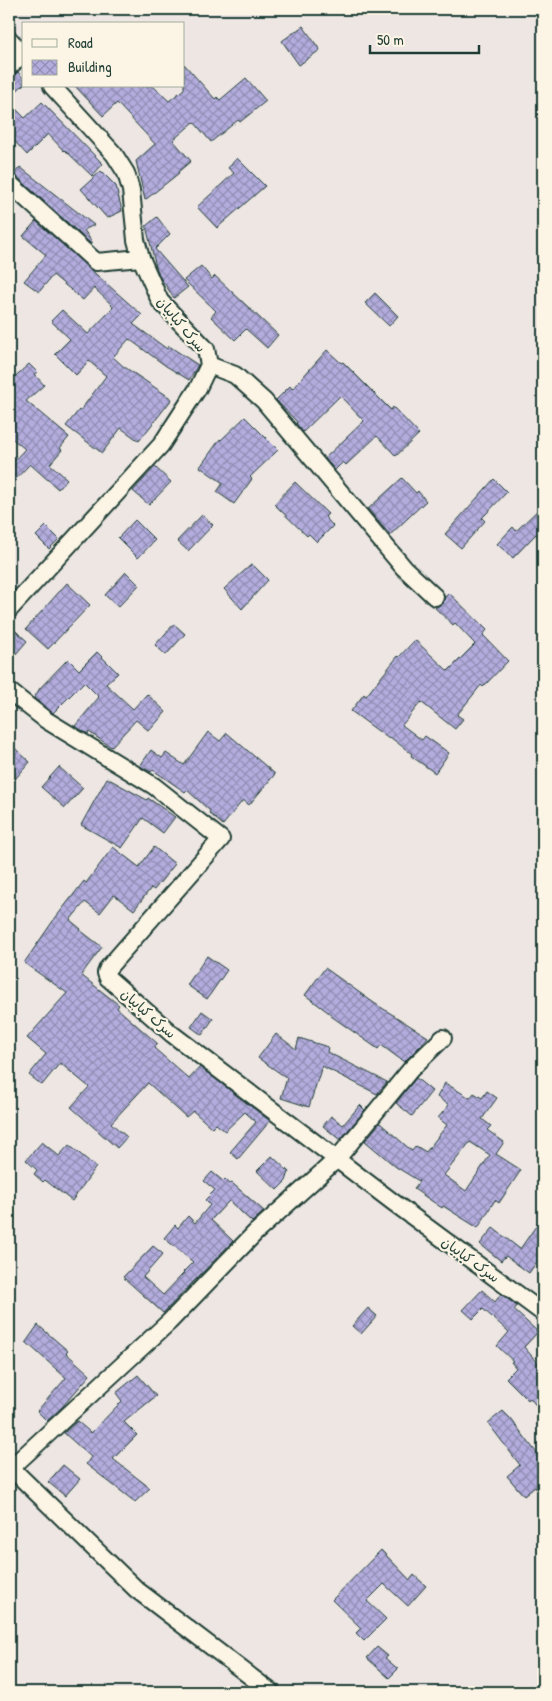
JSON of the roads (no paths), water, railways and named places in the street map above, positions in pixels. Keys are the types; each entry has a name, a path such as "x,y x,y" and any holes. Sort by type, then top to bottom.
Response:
{"street":[{"path":"9,39 22,54"},
{"path":"9,67 22,56"},
{"name":"سرک کبابیان","path":"9,610 161,445 198,388 209,365 206,349 160,301 141,258 136,240 131,190 126,173 114,154 54,88"},
{"path":"9,184 96,262 141,258"},
{"path":"209,365 235,375 264,401 404,568 435,597"},
{"name":"سرک کبابیان","path":"9,691 46,720 154,786 221,839 108,968 106,973 108,978 172,1034 543,1313"},
{"path":"271,1692 136,1590 10,1467 169,1322 255,1233 337,1159 411,1069 443,1038"}]}
